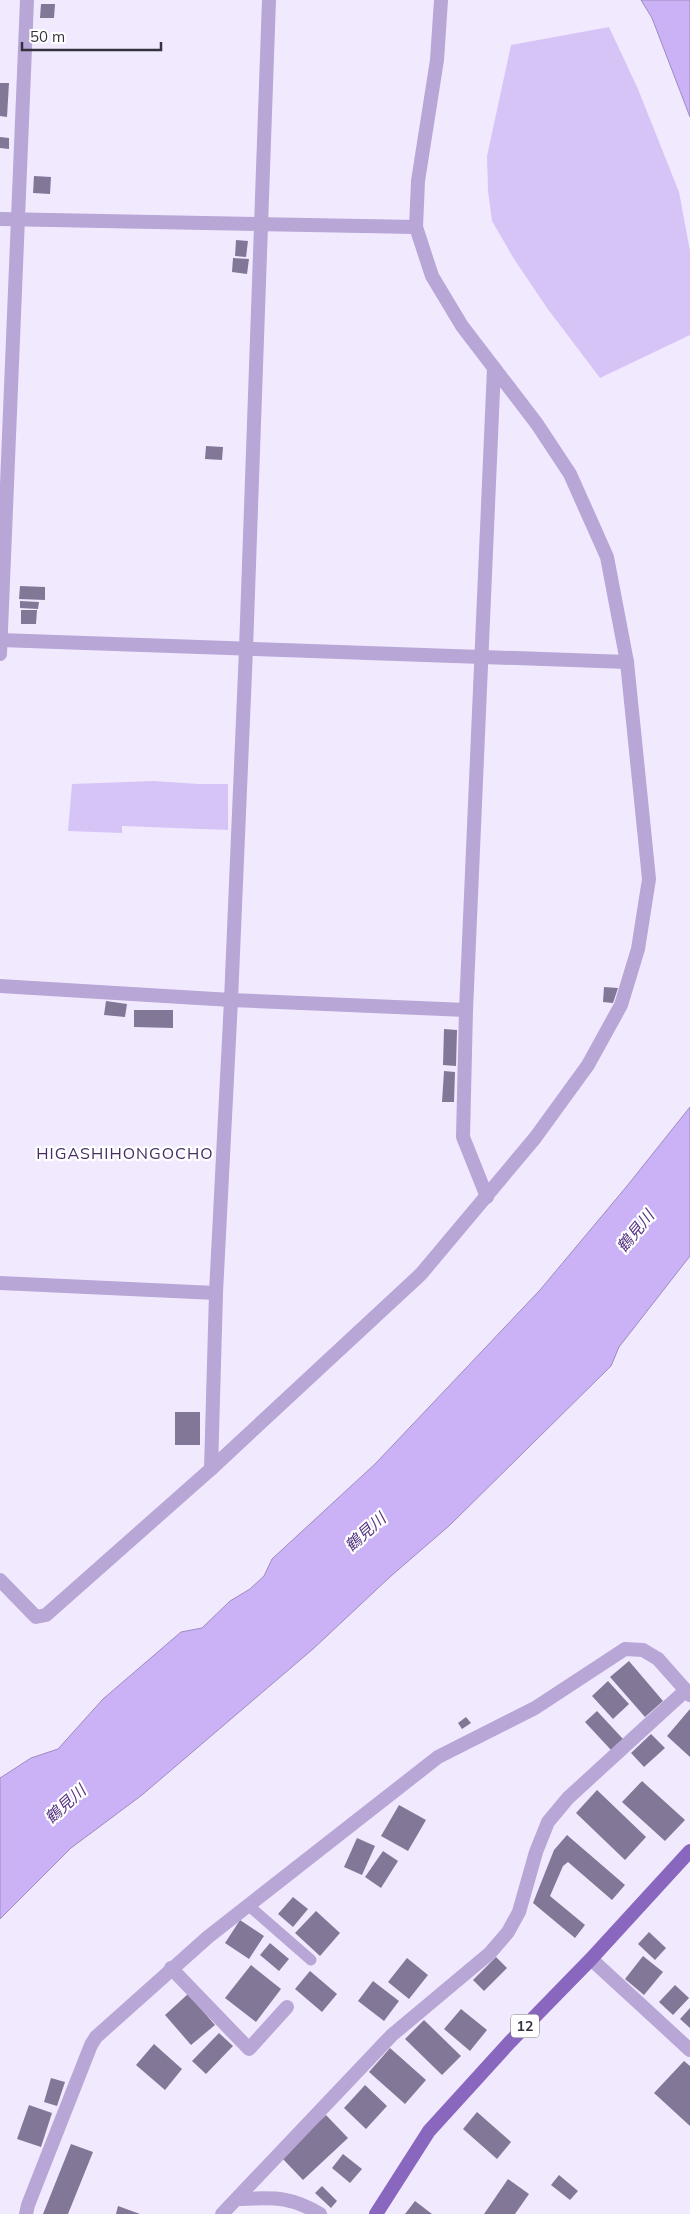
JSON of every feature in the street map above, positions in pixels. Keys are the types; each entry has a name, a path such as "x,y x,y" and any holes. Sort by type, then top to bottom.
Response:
{"main road":[{"name":"12","path":"376,2214 429,2131 690,1851"}],"street":[{"path":"0,654 27,0"},
{"path":"211,1469 216,1292 232,1000 246,649 269,0"},
{"path":"0,1580 36,1617 42,1617 211,1469 422,1274 535,1138 588,1065 621,1005 638,949 649,879 627,662 607,557 570,474 537,424 462,326 432,276 416,226 418,181 437,60 442,0"},
{"path":"0,219 260,225 416,226"},
{"path":"487,1197 463,1137 466,1010 494,368"},
{"path":"0,640 627,662"},
{"path":"0,986 232,1000 466,1010"},
{"path":"0,1283 216,1292"},
{"path":"26,2214 28,2204 91,2045 96,2037 171,1968 248,1905 438,1757 535,1708 625,1649 643,1650 658,1660 688,1693 568,1798 548,1822 536,1852 519,1912 508,1932 490,1953 392,2035 222,2214"},
{"path":"591,1959 690,2050"},
{"path":"171,1968 249,2049 287,2008"},
{"path":"237,2199 287,2198 304,2204 320,2214"}],"lane":[{"path":"248,1905 311,1960"}],"shaded area":[{"path":"609,27 638,89 679,192 690,251 690,335 600,378 547,308 514,259 492,221 488,191 487,156 511,45"},
{"path":"153,781 228,784 228,830 122,826 122,833 68,831 72,784"}],"water":[{"path":"641,0 690,0 690,117 652,18"},
{"name":"鶴見川","path":"690,1107 690,1256 619,1347 611,1366 450,1525 391,1576 313,1649 142,1795 71,1848 0,1919 0,1778 31,1758 58,1749 103,1699 181,1632 202,1628 230,1601 250,1589 264,1576 272,1559 375,1464 540,1290"}],"building":[{"path":"41,4 55,4 54,18 40,18"},
{"path":"0,83 9,83 7,117 0,116"},
{"path":"0,137 9,138 9,149 0,148"},
{"path":"34,176 51,177 50,194 33,193"},
{"path":"236,240 248,241 246,257 235,256"},
{"path":"233,258 249,259 247,274 232,272"},
{"path":"206,446 223,447 222,460 205,459"},
{"path":"20,586 45,587 45,600 19,599"},
{"path":"20,601 39,602 38,609 20,608"},
{"path":"21,610 37,610 36,624 21,624"},
{"path":"604,987 618,988 613,1003 603,1002"},
{"path":"106,1001 127,1004 125,1017 104,1015"},
{"path":"134,1010 173,1010 173,1028 134,1027"},
{"path":"444,1029 457,1030 456,1066 443,1065"},
{"path":"444,1071 455,1072 454,1102 442,1102"},
{"path":"175,1412 200,1412 200,1445 175,1445"},
{"path":"629,1661 663,1701 645,1717 610,1677"},
{"path":"608,1681 629,1704 613,1719 592,1696"},
{"path":"690,1709 690,1757 667,1736"},
{"path":"597,1711 623,1739 611,1750 585,1722"},
{"path":"466,1717 471,1723 462,1729 458,1723"},
{"path":"651,1734 665,1748 644,1767 631,1753"},
{"path":"642,1781 685,1820 665,1841 622,1802"},
{"path":"597,1790 646,1837 625,1860 576,1813"},
{"path":"399,1805 426,1820 408,1851 381,1836"},
{"path":"567,1835 625,1885 612,1900 568,1862 563,1866 550,1896 585,1925 575,1938 533,1903 554,1850"},
{"path":"357,1838 375,1846 362,1875 344,1867"},
{"path":"383,1851 398,1861 381,1888 365,1877"},
{"path":"293,1897 308,1909 293,1927 278,1914"},
{"path":"316,1911 340,1933 320,1956 295,1933"},
{"path":"240,1920 264,1936 249,1959 225,1943"},
{"path":"649,1932 666,1948 655,1960 638,1944"},
{"path":"270,1943 289,1959 279,1971 260,1955"},
{"path":"643,1956 663,1972 644,1995 625,1979"},
{"path":"496,1957 507,1968 484,1991 473,1980"},
{"path":"407,1958 428,1975 409,1999 388,1982"},
{"path":"251,1965 281,1989 256,2022 225,1998"},
{"path":"310,1971 337,1994 322,2012 295,1989"},
{"path":"373,1981 399,2001 384,2021 358,2001"},
{"path":"675,1985 689,1998 673,2015 659,2002"},
{"path":"188,1994 215,2025 191,2045 165,2015"},
{"path":"690,2008 690,2028 680,2019"},
{"path":"461,2009 487,2030 470,2051 444,2029"},
{"path":"424,2020 461,2056 442,2075 405,2039"},
{"path":"219,2033 233,2046 206,2074 192,2061"},
{"path":"154,2044 182,2069 165,2090 136,2065"},
{"path":"390,2048 426,2080 405,2104 369,2072"},
{"path":"684,2061 690,2066 690,2126 654,2093"},
{"path":"51,2078 65,2082 57,2106 44,2102"},
{"path":"365,2085 387,2106 366,2129 344,2108"},
{"path":"29,2105 52,2113 41,2147 17,2139"},
{"path":"477,2112 511,2142 497,2159 463,2129"},
{"path":"326,2115 348,2138 303,2180 281,2157"},
{"path":"71,2144 93,2152 68,2214 43,2214"},
{"path":"343,2154 362,2169 350,2183 332,2168"},
{"path":"559,2175 578,2191 570,2200 551,2185"},
{"path":"508,2179 529,2194 515,2214 484,2214"},
{"path":"322,2186 337,2201 331,2208 315,2193"},
{"path":"415,2201 432,2214 405,2214"},
{"path":"118,2206 140,2214 116,2214"}],"district":[{"name":"HIGASHIHONGOCHO","path":"125,1153"}]}
